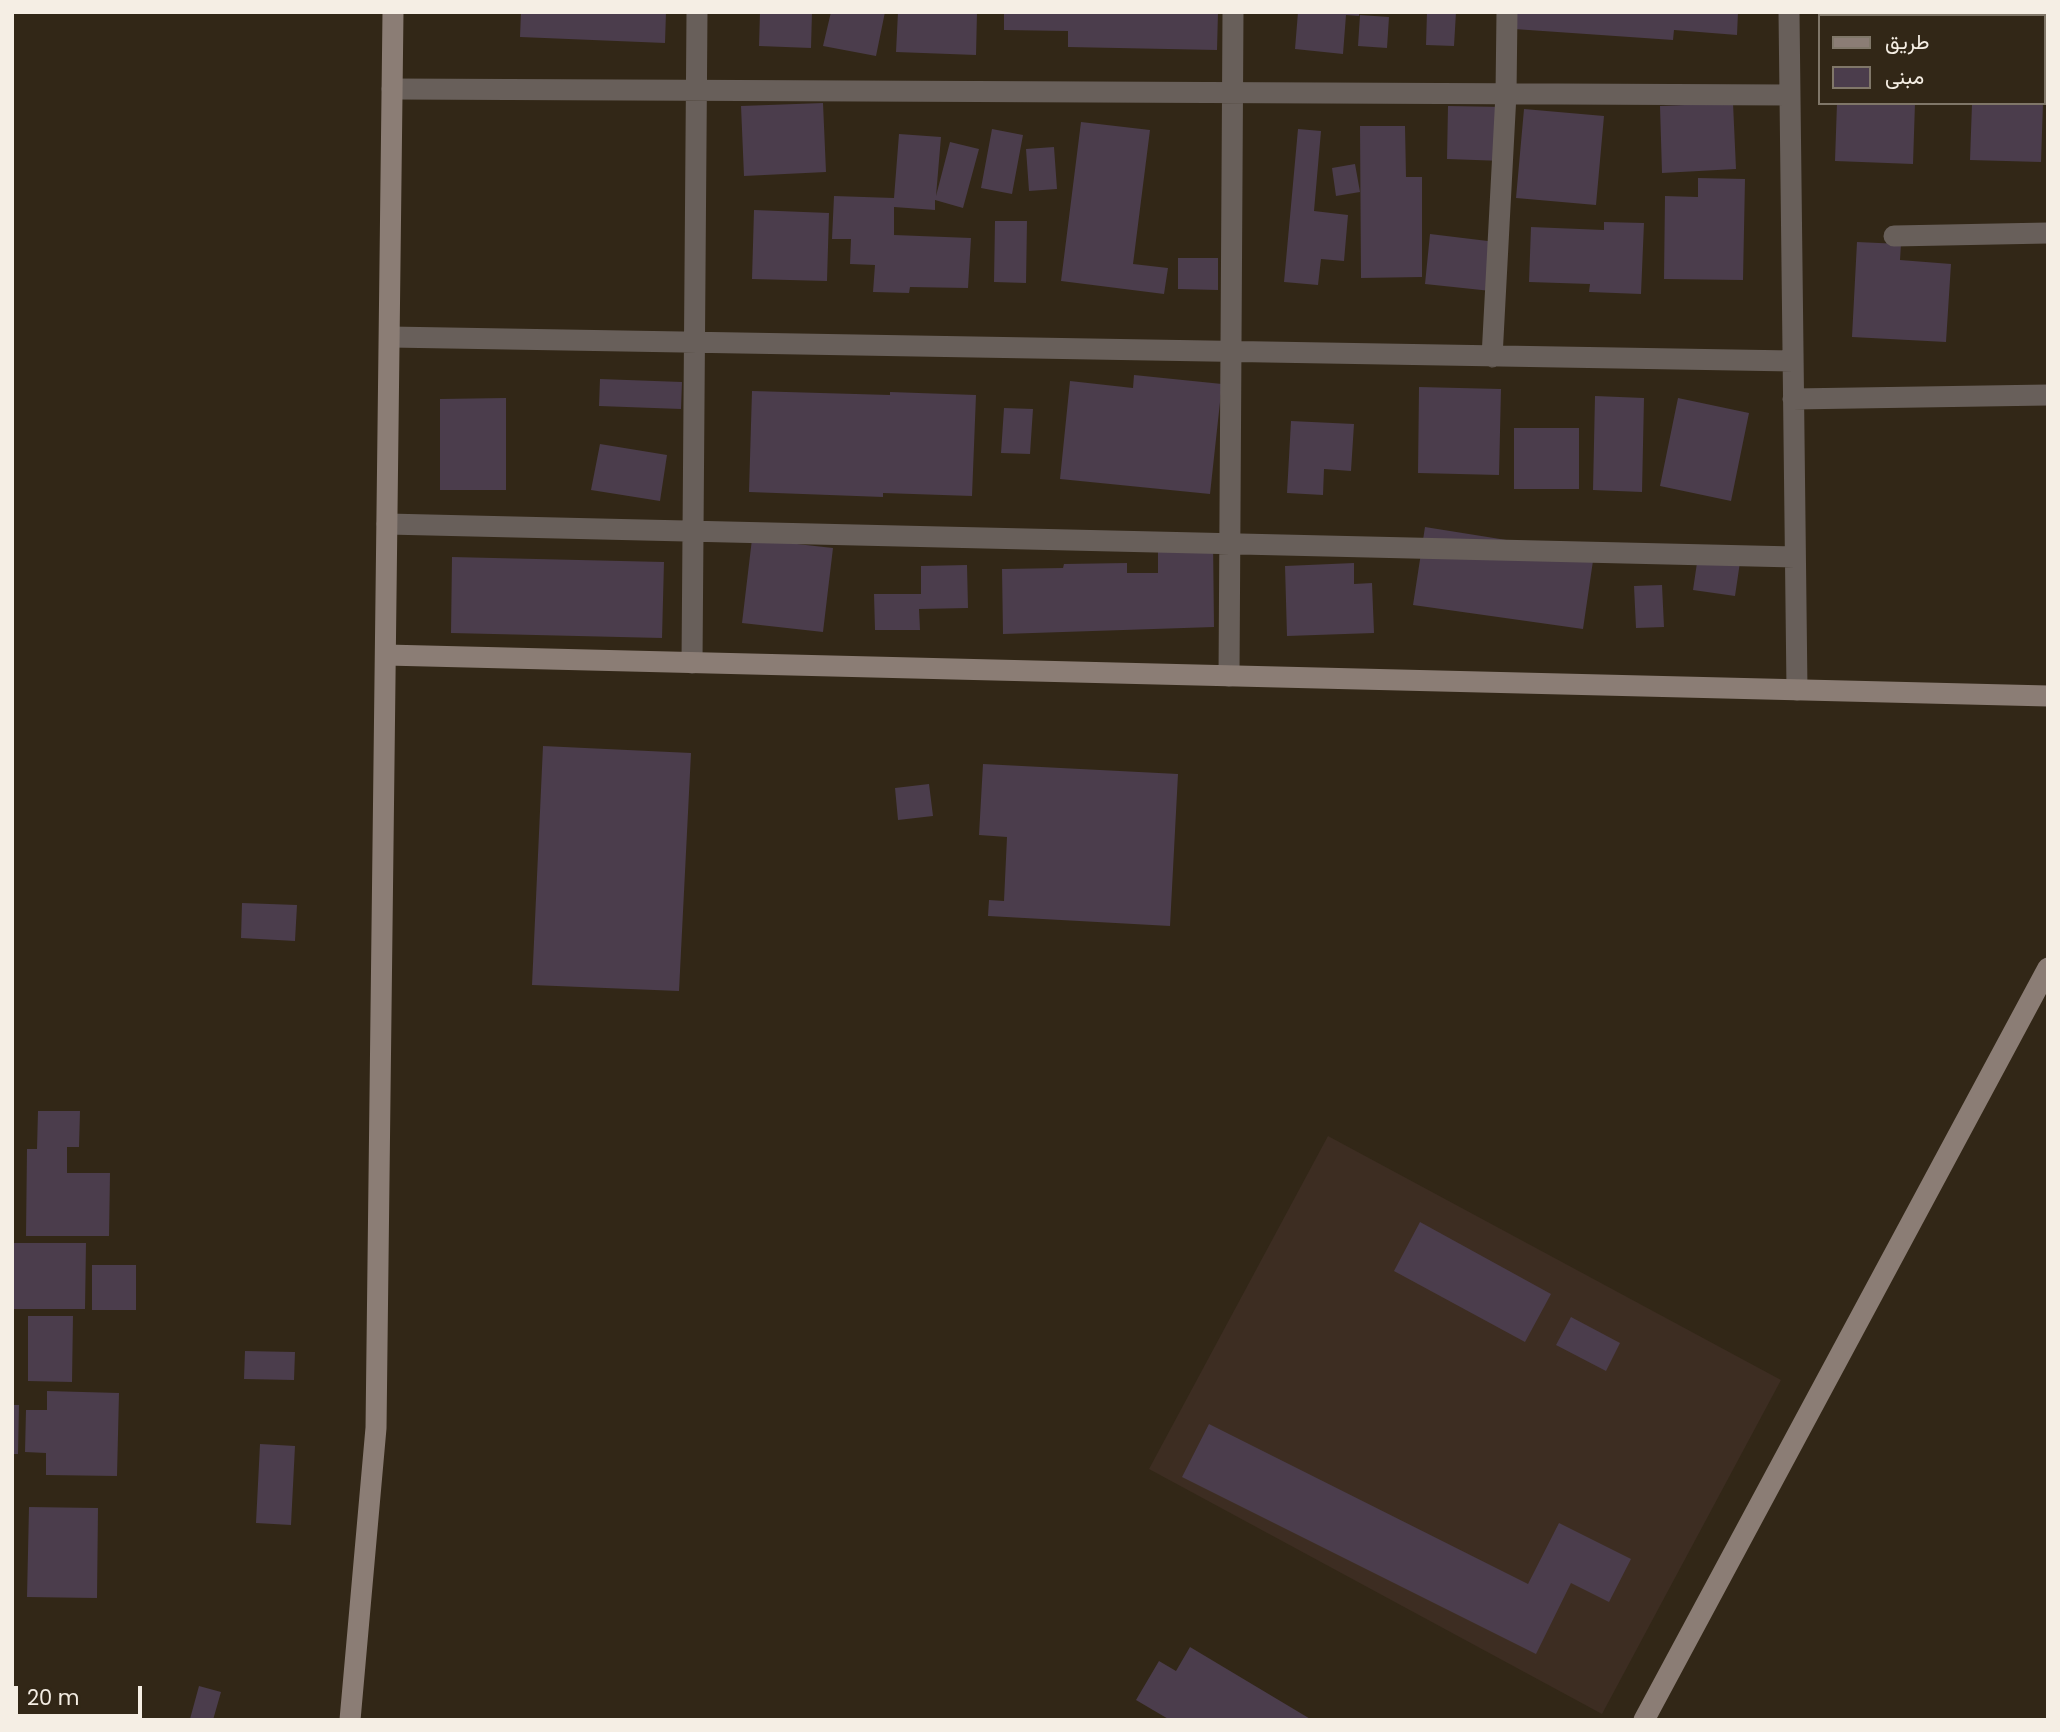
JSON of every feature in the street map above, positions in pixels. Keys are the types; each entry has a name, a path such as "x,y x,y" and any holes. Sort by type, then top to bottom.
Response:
{"street":[{"path":"350,1720 376,1428 393,12"},
{"path":"692,663 697,12"},
{"path":"1229,676 1233,12"},
{"path":"1492,357 1506,94 1507,12"},
{"path":"1789,12 1797,690"},
{"path":"392,89 1790,95"},
{"path":"1894,236 2048,233"},
{"path":"390,338 1793,362"},
{"path":"1793,399 2048,394"},
{"path":"387,524 1796,557"},
{"path":"386,655 2048,696"},
{"path":"1644,1720 2048,968"}],"shaded area":[{"path":"1328,1136 1781,1380 1602,1714 1149,1469"}],"building":[{"path":"521,12 666,12 665,43 520,37"},
{"path":"760,12 812,12 811,48 759,46"},
{"path":"831,12 885,12 876,56 823,46"},
{"path":"898,12 977,12 976,55 896,52"},
{"path":"1004,12 1218,12 1217,50 1068,47 1068,31 1004,30"},
{"path":"1298,12 1359,12 1359,16 1346,15 1343,54 1295,49"},
{"path":"1427,12 1456,12 1454,46 1426,45"},
{"path":"1515,12 1738,12 1737,35 1674,30 1673,40 1514,29"},
{"path":"1840,12 1900,12 1900,14"},
{"path":"1911,12 2045,12 2045,14"},
{"path":"1360,15 1389,17 1387,48 1358,46"},
{"path":"823,103 826,172 744,176 741,106"},
{"path":"1733,103 1736,169 1662,173 1660,106"},
{"path":"1837,105 1915,105 1913,164 1835,161"},
{"path":"1972,105 2043,105 2041,162 1970,160"},
{"path":"1448,106 1504,107 1503,161 1447,159"},
{"path":"1524,109 1604,116 1596,205 1516,198"},
{"path":"1081,122 1150,130 1133,264 1168,268 1164,294 1061,281"},
{"path":"1360,126 1405,126 1406,177 1422,177 1422,277 1361,278"},
{"path":"992,129 1023,135 1012,194 981,188"},
{"path":"1298,129 1321,131 1314,211 1348,215 1344,261 1321,259 1318,285 1284,282"},
{"path":"899,134 941,137 936,196 950,142 979,149 963,208 935,200 935,210 894,207 894,235 971,238 968,288 910,287 909,293 873,292 875,265 850,264 851,239 832,239 834,196 894,198"},
{"path":"1054,147 1057,189 1029,191 1026,149"},
{"path":"1355,164 1360,192 1336,196 1332,168"},
{"path":"1698,178 1745,179 1743,280 1664,279 1665,196 1698,197"},
{"path":"754,210 829,213 827,281 752,279"},
{"path":"995,221 1027,221 1026,283 994,282"},
{"path":"1604,222 1644,223 1641,294 1589,292 1590,284 1529,282 1531,227 1604,230"},
{"path":"1430,234 1496,242 1491,291 1425,284"},
{"path":"1857,242 1901,244 1900,260 1951,264 1946,342 1852,337"},
{"path":"1178,258 1218,258 1218,290 1178,289"},
{"path":"1134,375 1222,384 1210,494 1060,479 1070,381 1133,388"},
{"path":"600,379 682,382 681,409 599,406"},
{"path":"1419,387 1501,389 1499,475 1418,473"},
{"path":"752,391 976,395 972,496 883,493 883,497 749,492"},
{"path":"1595,396 1644,398 1642,492 1593,490"},
{"path":"506,398 506,490 440,490 440,399"},
{"path":"1678,398 1749,413 1731,501 1660,486"},
{"path":"1004,408 1033,409 1030,454 1001,453"},
{"path":"1291,421 1354,424 1351,471 1324,469 1323,495 1287,493"},
{"path":"1514,428 1579,428 1579,489 1514,489"},
{"path":"600,444 667,455 660,501 591,490"},
{"path":"1425,527 1594,554 1583,629 1413,605"},
{"path":"752,539 833,548 823,632 742,623"},
{"path":"1213,540 1214,627 1003,634 1002,569 1127,563 1127,573 1158,573 1158,541"},
{"path":"1698,556 1740,562 1735,596 1693,590"},
{"path":"452,557 664,562 662,638 451,633"},
{"path":"1354,563 1354,584 1372,583 1374,633 1287,636 1285,566"},
{"path":"967,565 968,608 919,609 920,630 875,630 874,594 921,594 921,566"},
{"path":"1662,585 1664,627 1636,628 1634,586"},
{"path":"543,746 691,753 679,991 532,985"},
{"path":"983,764 1178,774 1170,926 988,916 989,900 1004,901 1007,837 979,835"},
{"path":"929,784 933,816 898,820 895,788"},
{"path":"242,903 297,905 295,941 241,938"},
{"path":"38,1111 80,1111 79,1147 67,1147 67,1173 110,1173 109,1236 26,1236 27,1149 37,1149"},
{"path":"1420,1222 1551,1294 1525,1342 1394,1271"},
{"path":"12,1243 86,1243 85,1309 12,1309"},
{"path":"92,1265 136,1265 136,1310 92,1310"},
{"path":"28,1316 73,1316 72,1382 28,1381"},
{"path":"1571,1317 1620,1343 1606,1371 1556,1345"},
{"path":"245,1351 295,1352 294,1380 244,1379"},
{"path":"47,1391 119,1393 117,1476 46,1475 46,1453 25,1452 26,1410 47,1410"},
{"path":"12,1405 19,1405 18,1454 12,1454"},
{"path":"1209,1424 1528,1584 1559,1523 1631,1559 1609,1602 1571,1583 1536,1654 1182,1477"},
{"path":"260,1444 295,1446 291,1525 256,1523"},
{"path":"29,1507 98,1508 97,1598 27,1597"},
{"path":"1190,1647 1312,1720 1170,1720 1136,1700 1159,1661 1176,1671"},
{"path":"199,1686 221,1692 213,1720 190,1719"}]}
